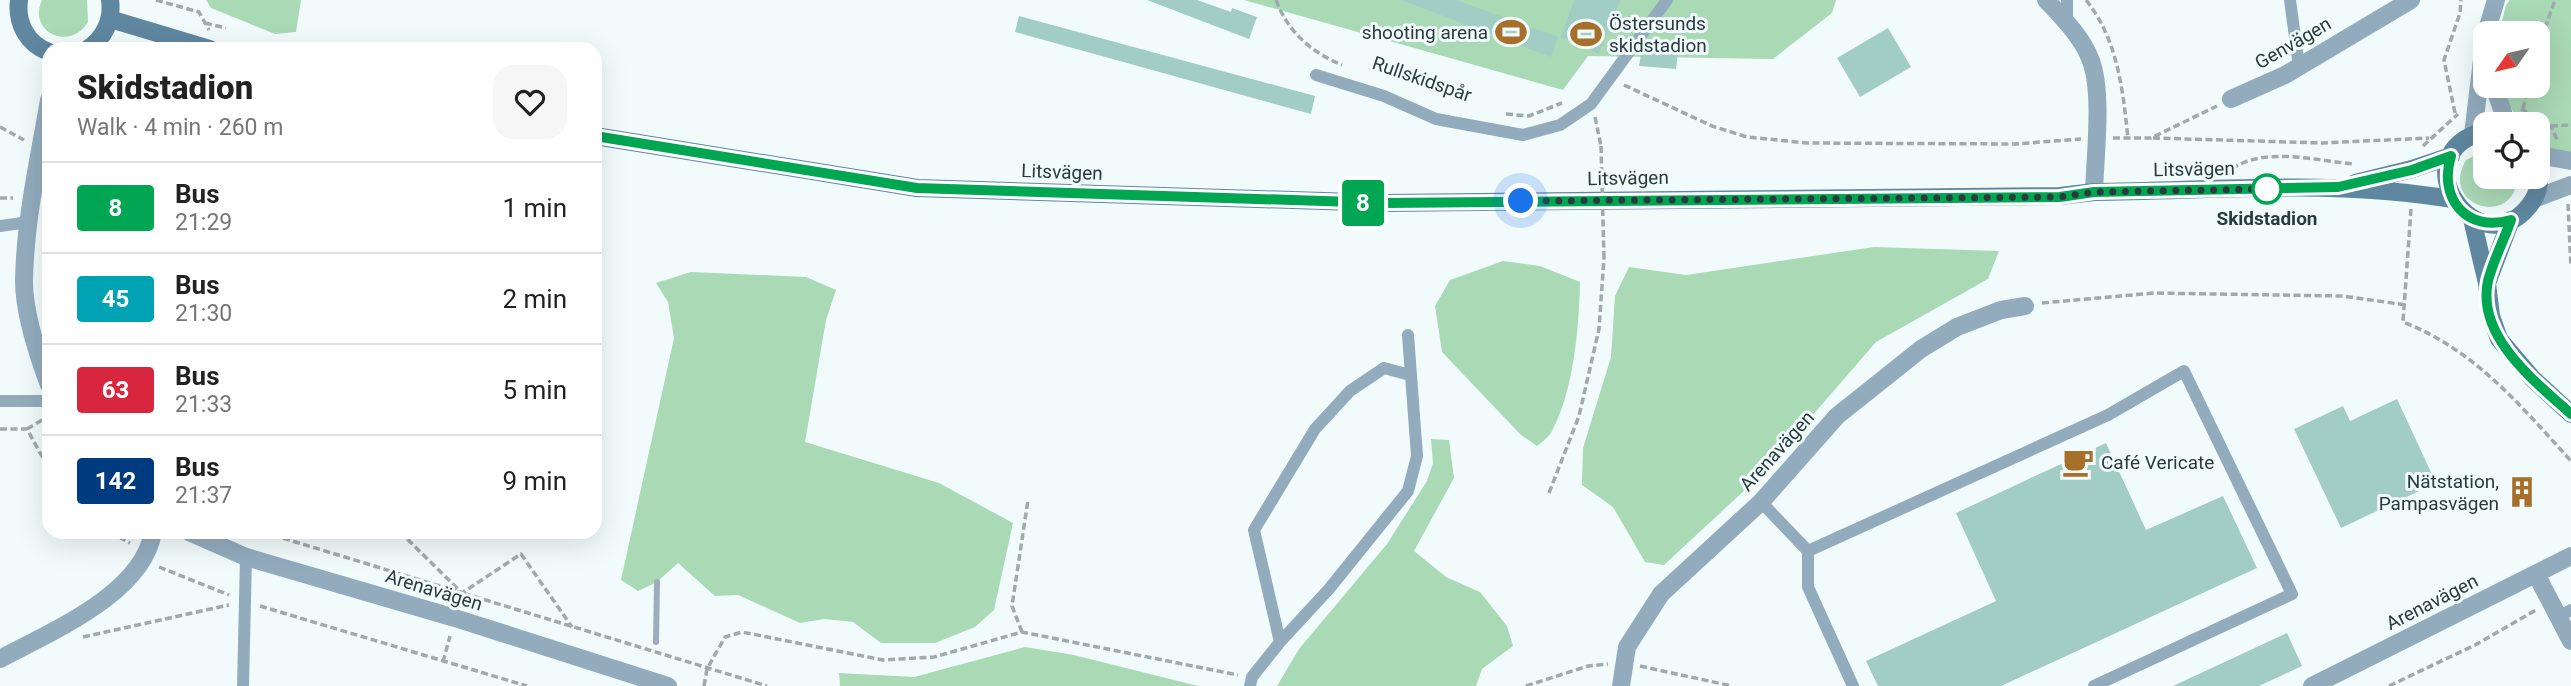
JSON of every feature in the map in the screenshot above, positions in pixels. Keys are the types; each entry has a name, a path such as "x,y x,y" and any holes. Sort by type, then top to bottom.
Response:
{"main road":[{"path":"19,0 21,26 29,39 42,47"},
{"path":"96,42 103,35 110,19 110,0"},
{"path":"110,19 200,42"},
{"path":"2473,135 2461,142 2451,156 2446,171 2451,199 2472,219 2493,224 2511,220 2524,212 2539,189"},
{"name":"Litsvägen","path":"602,137 917,188 1384,203 2060,197 2094,192 2338,187 2451,199"},
{"name":"Litsvägen","path":"2338,187 2412,170 2451,156"},
{"path":"2472,219 2487,283 2491,316 2499,339 2533,379 2571,414"},
{"path":"2487,283 2511,220"}],"street":[{"path":"2046,0 2067,22 2091,61 2096,137 2094,192"},
{"name":"Genvägen","path":"2231,99 2299,66 2411,0"},
{"path":"2490,21 2496,0"},
{"path":"42,143 29,222 24,283 42,366"},
{"path":"2550,157 2571,161"},
{"path":"2534,199 2571,185"},
{"name":"Arenavägen","path":"1621,686 1627,647 1661,594 1761,502 1837,416 1921,349 1958,327 2001,310 2025,306"},
{"path":"0,659 88,611 130,578 151,539"},
{"name":"Arenavägen","path":"205,539 246,557 455,618 668,686"},
{"name":"Arenavägen","path":"2312,686 2571,556"},
{"path":"2536,574 2560,610 2571,641"}],"lane":[{"path":"1316,75 1384,96 1436,119 1523,135 1560,125 1591,104 1667,0"},
{"path":"2067,0 2067,22"},
{"path":"2290,0 2299,66"},
{"path":"0,226 29,222"},
{"path":"1251,682 1280,642 1329,589 1408,491 1417,456 1408,335"},
{"path":"1280,642 1254,530 1315,429 1350,391 1384,368 1410,375"},
{"path":"1808,551 2108,415 2184,371 2292,594 2094,686"},
{"path":"0,401 42,401"},
{"path":"1761,502 1808,551 1808,587 1853,686"},
{"path":"243,686 246,557"}],"path":[{"path":"156,0 199,12 211,42"},
{"name":"Rullskidspår","path":"1276,0 1282,15 1314,53 1349,68"},
{"path":"2086,0 2100,19 2116,59 2128,139"},
{"path":"2455,114 2444,60 2460,13 2461,0"},
{"path":"2548,21 2555,0"},
{"path":"205,23 226,28"},
{"path":"1609,79 1712,126 1747,137 1807,142 2015,144 2096,137 2323,143 2430,138"},
{"path":"2523,109 2525,98"},
{"path":"2151,138 2231,99"},
{"name":"Rullskidspår","path":"1493,114 1529,116 1564,103"},
{"path":"2551,126 2571,125"},
{"path":"0,127 41,149"},
{"path":"1549,493 1579,416 1599,329 1604,258 1601,146"},
{"path":"2202,191 2244,161 2292,158 2366,163"},
{"path":"2025,306 2154,293 2343,296 2406,304"},
{"path":"0,429 27,429 42,420"},
{"path":"27,429 42,456"},
{"path":"1022,632 1012,607 1028,500"},
{"path":"123,539 146,552 151,564 245,601 527,686"},
{"path":"286,539 766,686"},
{"path":"407,539 462,593"},
{"path":"462,593 521,554 572,627"},
{"path":"77,638 245,601"},
{"path":"2389,686 2475,645 2560,610"},
{"path":"705,686 708,669 725,637 741,632 883,660 934,657 1022,632 1251,682"}],"green space":[{"path":"42,0 87,0 88,22 71,36 53,34 45,29 40,21"},
{"path":"206,0 301,0 296,32 275,34 211,8"},
{"name":"Östersunds skidstadion","path":"1244,0 1836,0 1832,13 1773,59 1588,56 1563,90"},
{"path":"2510,0 2571,0 2571,158 2550,150 2550,112 2514,112 2506,101 2505,98 2550,98 2550,21 2502,21"},
{"path":"2473,156 2473,189 2514,189 2505,203 2493,207 2481,206 2470,200 2462,190 2460,177 2466,160"},
{"path":"1874,247 1999,251 1988,279 1876,342 1760,476 1664,565 1645,562 1613,507 1582,485 1583,448 1611,357 1615,296 1629,267 1686,275"},
{"path":"1503,261 1540,266 1580,282 1577,338 1566,397 1552,431 1537,446 1521,435 1442,352 1435,306 1450,280"},
{"path":"691,272 806,277 836,290 826,320 805,442 939,483 1013,523 994,610 975,627 935,643 881,643 853,622 825,619 800,623 738,595 715,596 678,563 657,582 638,591 621,580 674,338 668,302 656,283"},
{"path":"1431,439 1449,440 1454,478 1414,551 1446,577 1480,592 1507,626 1513,646 1482,669 1476,686 1277,686 1299,649 1387,544 1427,481 1433,463"},
{"path":"1025,647 1074,655 1198,686 840,686 839,673 914,677"}],"building":[{"path":"1147,0 1197,0 1231,12 1232,8 1257,17 1249,39"},
{"path":"1401,0 1456,0 1558,37 1551,57"},
{"path":"1574,0 1620,0 1599,54 1561,37"},
{"path":"1019,16 1315,96 1311,114 1015,32"},
{"path":"1888,28 1911,67 1860,97 1837,58"},
{"path":"1642,49 1678,52 1676,69 1639,66"},
{"path":"2397,399 2436,483 2341,528 2294,429 2343,406 2350,421"},
{"path":"2106,443 2146,530 2223,496 2257,568 2001,686 1878,686 1866,661 1996,601 1956,513"},
{"path":"2287,633 2302,666 2259,686 2173,686"}],"waterway":[{"path":"656,642 657,582"}],"bus line":[{"name":"8","path":"602,137 917,188 1384,203 2060,197 2094,192 2338,187 2412,170 2451,156 2446,180 2451,199 2459,209 2472,219 2493,224 2511,220 2487,283 2491,316 2499,339 2533,379 2571,414"}],"place":[{"name":"shooting arena","path":"1511,32"},
{"name":"Östersunds skidstadion","path":"1586,34"},
{"name":"Skidstadion","path":"2267,189"},
{"name":"Café Vericate","path":"2078,462"},
{"name":"Nätstation, Pampasvägen","path":"2522,492"}],"route":[{"path":"1521,201 2060,197 2094,192 2267,189"}]}
